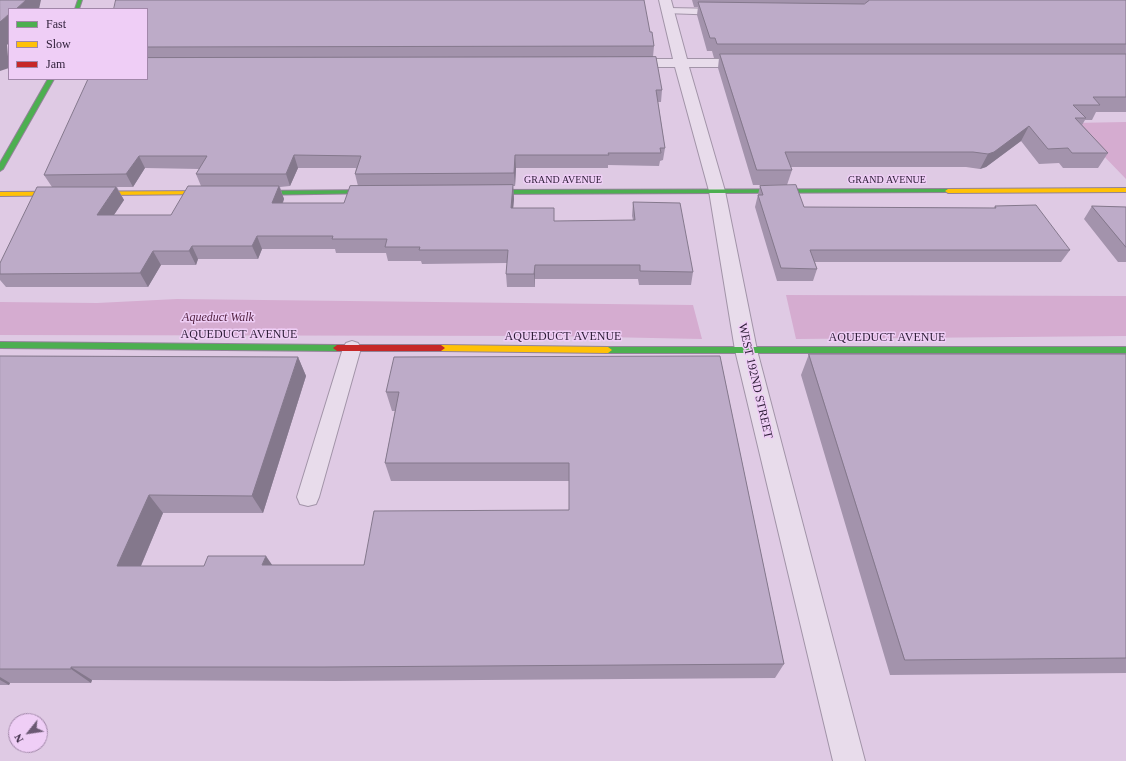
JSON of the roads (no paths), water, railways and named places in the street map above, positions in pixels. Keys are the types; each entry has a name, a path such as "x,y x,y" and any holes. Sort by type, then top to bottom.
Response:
{"street":[{"name":"WEST 192ND STREET","path":"667,6 681,63 717,191 746,350 848,761"},
{"path":"612,63 763,63"},
{"path":"0,169 50,80"},
{"name":"GRAND AVENUE","path":"472,192 1126,190"},
{"path":"240,193 384,192"},
{"path":"0,194 224,193"},
{"name":"AQUEDUCT AVENUE","path":"0,345 746,350 1126,350"}],"lane":[{"path":"667,6 734,12"},
{"path":"308,497 352,348"}],"park label":[{"name":"Aqueduct Walk","path":"218,318"}]}
